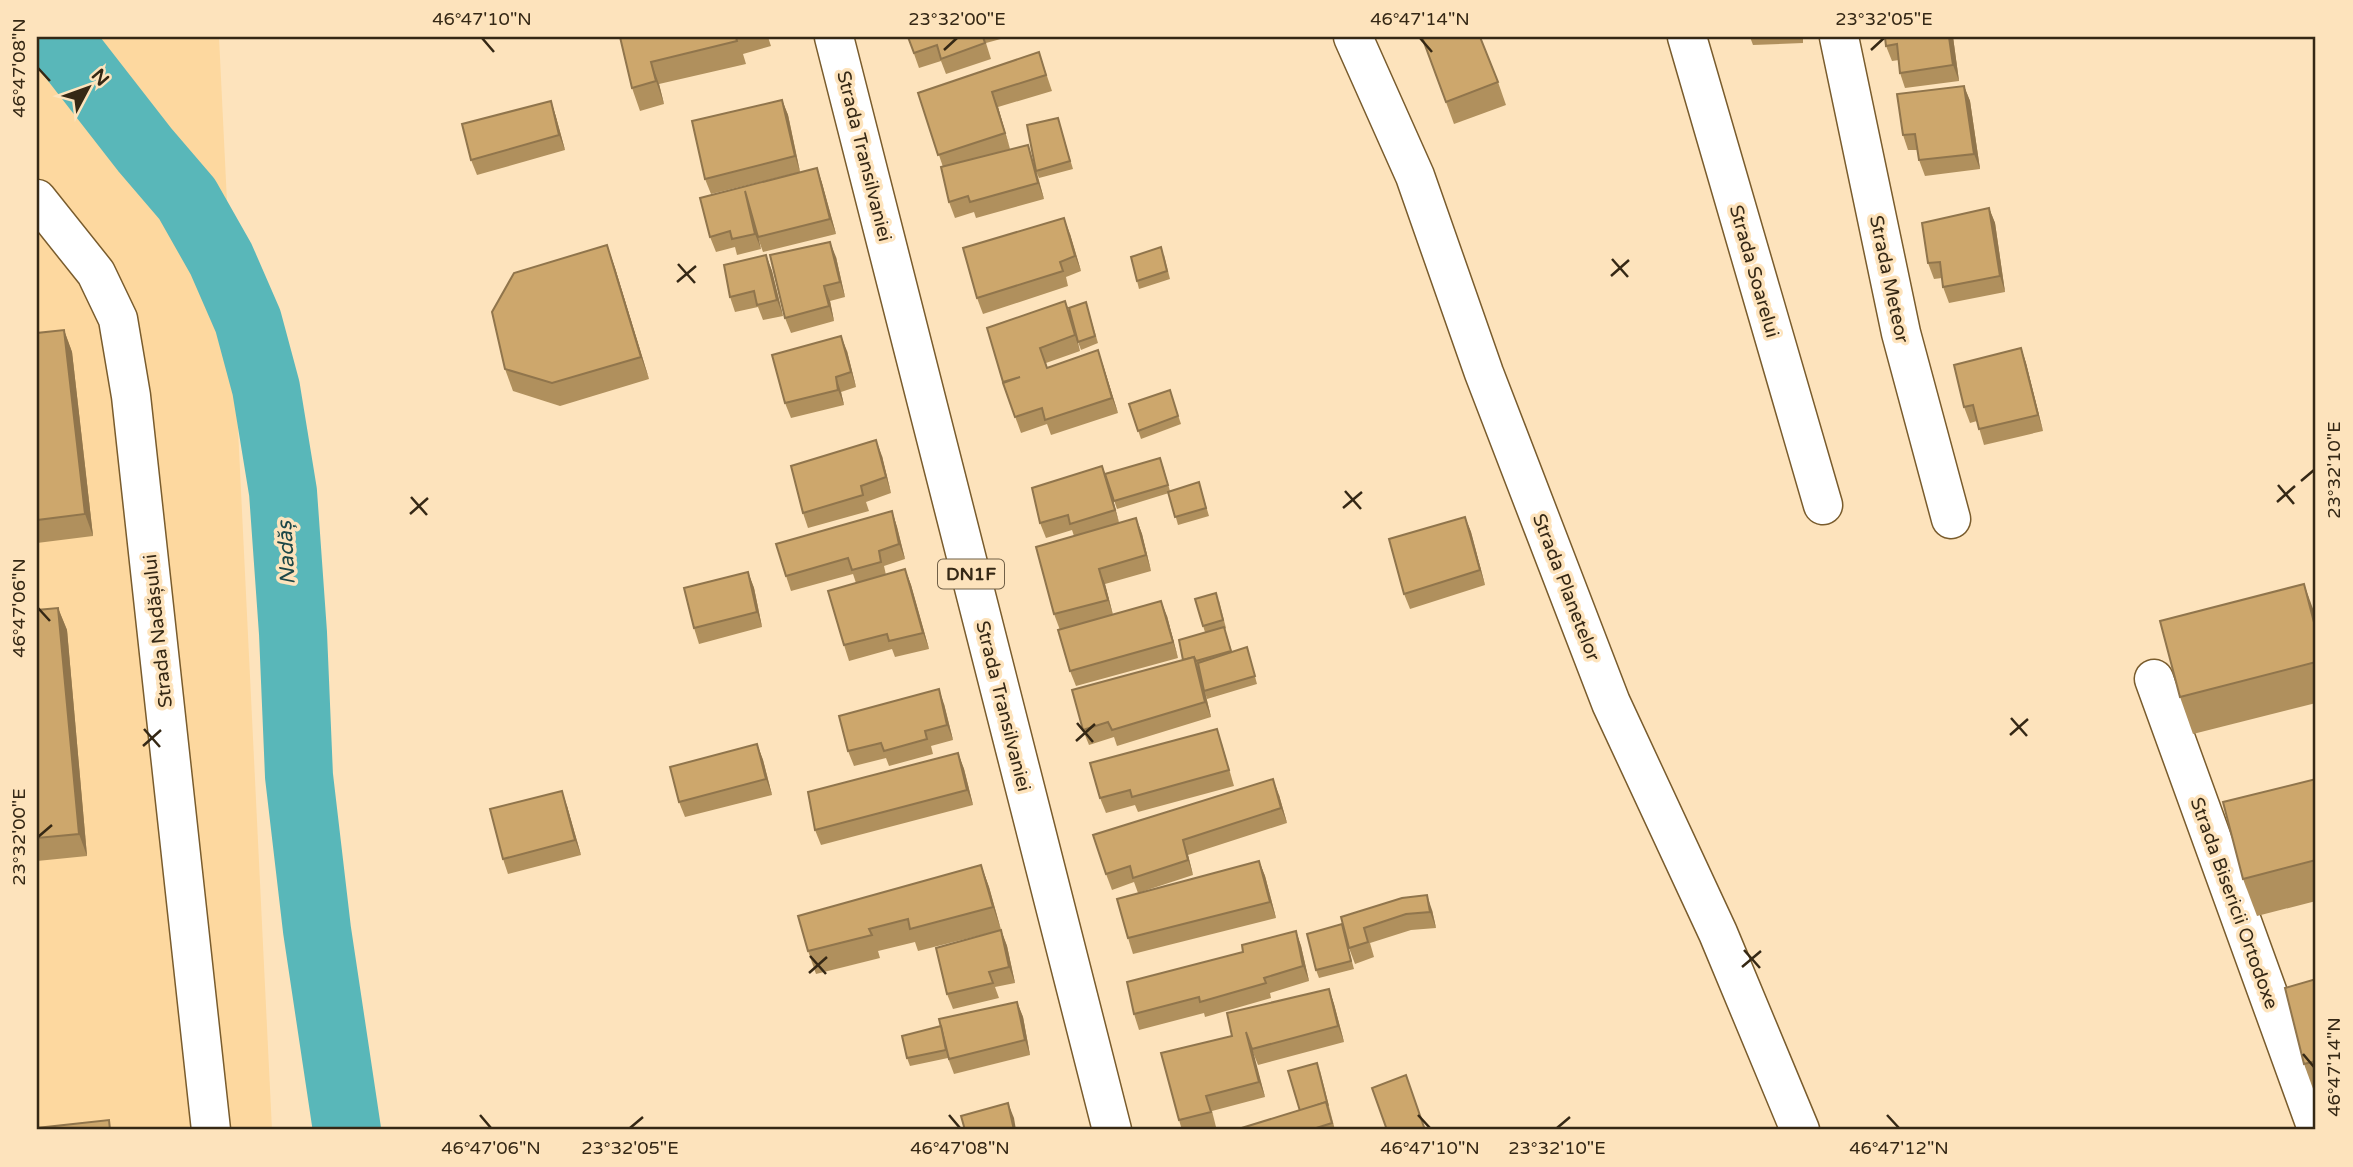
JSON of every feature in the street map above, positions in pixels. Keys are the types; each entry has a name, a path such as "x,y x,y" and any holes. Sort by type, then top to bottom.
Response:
{"street":[{"name":"Strada Transilvaniei","path":"834,37 1112,1130"},
{"name":"Strada Planetelor","path":"1353,37 1415,176 1485,373 1611,703 1718,933 1800,1130"},
{"name":"Strada Soarelui","path":"1686,37 1823,505"},
{"name":"Strada Meteor","path":"1839,37 1901,333 1951,519"},
{"name":"Strada Nadășului","path":"37,200 96,273 118,319 131,396 211,1130"},
{"name":"Strada Bisericii Ortodoxe","path":"2154,679 2316,1126"}],"shaded area":[{"path":"37,37 219,37 272,1130 37,1130"}],"building":[{"path":"620,37 736,37 737,41 651,62 656,81 632,88"},
{"path":"908,37 983,37 985,43 941,59 937,45 914,53"},
{"path":"1422,37 1480,37 1498,82 1446,102"},
{"path":"1885,37 1949,37 1953,65 1900,73 1897,44 1886,46"},
{"path":"1039,52 1046,75 992,92 1005,133 938,155 918,93"},
{"path":"1964,86 1974,154 1919,160 1915,134 1903,135 1897,94"},
{"path":"782,100 795,156 705,179 692,121"},
{"path":"551,101 559,135 471,160 462,124"},
{"path":"1058,118 1070,161 1036,171 1027,125"},
{"path":"1028,145 1038,183 970,202 968,196 949,202 941,167"},
{"path":"817,168 830,219 758,237 745,191 755,234 732,239 730,231 710,237 700,198"},
{"path":"1989,208 2000,276 1943,287 1940,262 1928,263 1922,223"},
{"path":"1064,218 1075,256 1060,262 1063,271 977,298 963,248"},
{"path":"830,242 840,282 824,286 829,306 785,318 770,255"},
{"path":"607,245 641,357 552,383 505,369 492,312 514,273"},
{"path":"1161,247 1167,271 1137,281 1131,257"},
{"path":"766,255 777,300 757,305 754,291 730,297 724,265"},
{"path":"1065,301 1075,335 1040,348 1047,368 1098,350 1112,398 1045,420 1042,408 1015,417 1003,383 1020,377 1003,382 987,328"},
{"path":"1086,302 1095,336 1078,342 1069,308"},
{"path":"64,330 85,514 37,520 37,333"},
{"path":"841,336 851,372 836,377 838,390 785,403 772,355"},
{"path":"2021,348 2038,415 1979,429 1973,405 1964,407 1954,365"},
{"path":"1170,390 1178,416 1138,431 1129,404"},
{"path":"876,440 886,477 861,486 863,495 803,513 791,466"},
{"path":"1160,458 1168,485 1114,501 1105,474"},
{"path":"1102,466 1115,510 1070,524 1068,515 1040,523 1032,488"},
{"path":"1199,482 1206,508 1175,517 1168,492"},
{"path":"892,511 899,544 879,551 881,562 852,570 848,558 786,576 776,544"},
{"path":"1465,517 1480,570 1404,594 1389,539"},
{"path":"1136,518 1146,555 1099,569 1108,600 1054,614 1036,547"},
{"path":"905,569 923,633 889,641 887,634 844,645 828,591"},
{"path":"748,572 757,612 694,628 684,588"},
{"path":"2304,584 2316,630 2316,662 2180,697 2160,621"},
{"path":"1216,593 1223,620 1203,626 1195,599"},
{"path":"1161,601 1173,642 1070,671 1058,630"},
{"path":"58,608 79,834 37,838 37,610"},
{"path":"1224,627 1231,651 1196,661 1194,657 1183,660 1179,640"},
{"path":"1247,647 1255,676 1204,691 1198,663"},
{"path":"1194,657 1205,702 1112,730 1108,722 1083,730 1072,690"},
{"path":"939,689 947,725 925,731 927,739 884,751 881,743 848,751 839,716"},
{"path":"1217,729 1229,770 1132,797 1130,790 1100,798 1090,763"},
{"path":"757,744 766,779 679,802 670,767"},
{"path":"958,753 967,790 815,830 808,792"},
{"path":"1273,779 1281,808 1183,840 1188,860 1133,878 1130,866 1106,874 1093,835"},
{"path":"2316,779 2316,860 2243,879 2223,802"},
{"path":"562,791 575,840 503,859 490,809"},
{"path":"1259,861 1270,902 1128,938 1117,899"},
{"path":"981,865 993,907 910,929 908,919 869,929 872,935 808,951 798,916"},
{"path":"1427,895 1430,912 1406,914 1364,928 1368,942 1349,948 1341,917 1402,898"},
{"path":"1342,924 1351,961 1316,970 1307,934"},
{"path":"1001,930 1009,967 989,972 993,983 947,994 936,948"},
{"path":"1296,931 1303,966 1264,978 1266,983 1200,1002 1199,997 1134,1014 1127,982 1243,952 1242,945"},
{"path":"2316,979 2316,1061 2304,1064 2285,988"},
{"path":"1329,989 1338,1026 1252,1049 1246,1032 1259,1082 1206,1096 1211,1112 1179,1120 1161,1053 1232,1036 1227,1013"},
{"path":"1017,1002 1025,1040 949,1059 939,1019"},
{"path":"941,1026 946,1050 907,1058 902,1036"},
{"path":"1317,1063 1328,1106 1326,1102 1300,1111 1288,1071"},
{"path":"1406,1075 1425,1130 1387,1130 1372,1088"},
{"path":"1326,1102 1332,1123 1310,1130 1235,1130"},
{"path":"1008,1103 1014,1130 965,1130 961,1116"},
{"path":"109,1120 110,1130 37,1130 37,1128"}],"waterway":[{"name":"Nadăș","path":"57,37 187,199 221,259 248,321 266,388 283,492 299,776 317,930 347,1130"}]}
